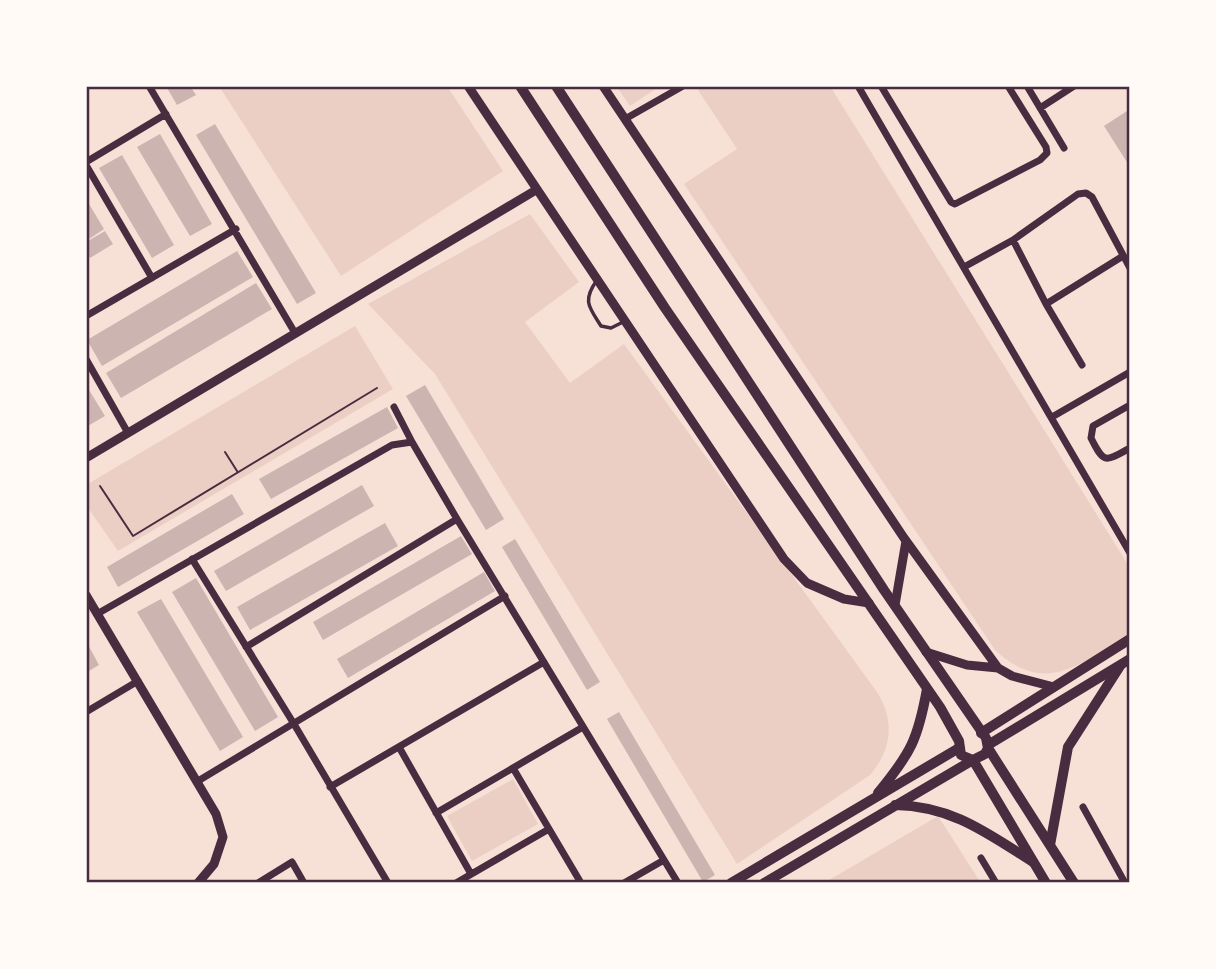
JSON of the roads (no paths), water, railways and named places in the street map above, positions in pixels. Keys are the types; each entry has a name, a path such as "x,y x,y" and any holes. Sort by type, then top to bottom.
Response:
{"highway":[{"path":"520,86 665,308 927,689 967,759 980,759 988,746"},
{"path":"555,86 926,652 986,738 988,746 1074,883"},
{"path":"1050,845 1068,747 1125,662"},
{"path":"959,745 968,732 981,733"},
{"path":"973,760 1046,883"}],"main road":[{"path":"981,733 1130,639"},
{"path":"988,746 1125,662"},
{"path":"874,799 911,750 918,733 927,689"},
{"path":"732,883 959,745"},
{"path":"764,883 973,760"},
{"path":"895,805 923,807 955,816 1033,862"}],"street":[{"path":"149,86 236,229 295,333"},
{"path":"468,86 785,559 807,583 844,598 869,603"},
{"path":"603,86 906,541 998,668"},
{"path":"625,119 683,86"},
{"path":"858,86 1130,553"},
{"path":"881,86 951,202 955,204 1040,160 1047,153 1046,147 1008,86"},
{"path":"1027,86 1065,148"},
{"path":"1040,108 1074,86"},
{"path":"152,278 86,164 166,114"},
{"path":"86,458 536,190"},
{"path":"964,267 1013,240 1078,194 1086,193 1093,197 1130,268"},
{"path":"86,316 236,229"},
{"path":"1013,240 1046,304 1083,365"},
{"path":"1046,304 1123,256"},
{"path":"86,359 128,433"},
{"path":"1052,418 1130,372"},
{"path":"1130,404 1093,426 1090,438 1105,460 1112,459 1130,448"},
{"path":"394,407 457,519 678,883"},
{"path":"97,614 392,445 412,442"},
{"path":"246,647 457,519"},
{"path":"895,605 906,541"},
{"path":"192,559 294,723 388,883"},
{"path":"86,595 216,814 223,837 214,864 198,883"},
{"path":"198,781 505,596"},
{"path":"926,652 967,665 998,668 1012,676 1054,687"},
{"path":"330,787 544,662"},
{"path":"86,712 138,681"},
{"path":"436,813 583,727"},
{"path":"399,747 471,874"},
{"path":"513,768 582,883"},
{"path":"1083,807 1125,883"},
{"path":"456,883 550,829"},
{"path":"981,858 996,883"},
{"path":"624,883 664,860"},
{"path":"258,883 292,862 304,883"}],"lane":[{"path":"597,280 587,300 601,326 611,328 624,320"}]}
